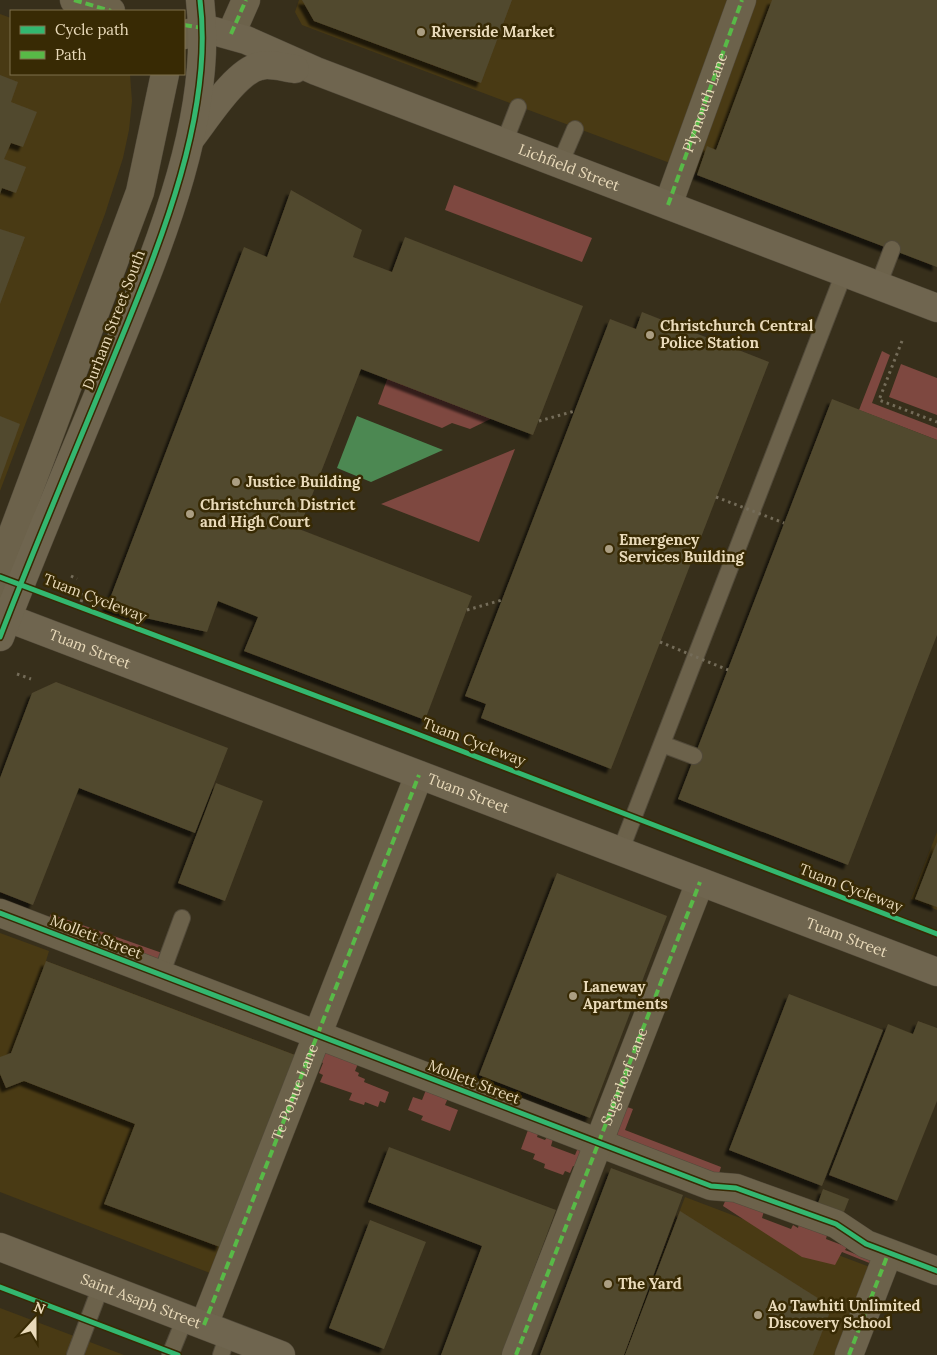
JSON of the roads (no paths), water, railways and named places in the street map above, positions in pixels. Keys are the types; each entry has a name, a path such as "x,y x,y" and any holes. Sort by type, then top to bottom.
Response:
{"main road":[{"name":"Durham Street South","path":"3,623 134,309 174,196 188,141 199,79 190,29 200,0"},
{"name":"Lichfield Street","path":"190,29 231,34 316,71 937,308"},
{"path":"188,141 231,88 248,72 262,65 316,71"},
{"name":"Tuam Street","path":"3,623 419,775 937,972"},
{"name":"Saint Asaph Street","path":"0,1248 101,1286 209,1333 281,1355"}],"street":[{"path":"74,0 108,10"},
{"path":"231,34 246,0"},
{"name":"Plymouth Lane","path":"668,205 742,0"},
{"name":"Durham Street South","path":"3,623 6,551 140,192 148,164 165,75"},
{"name":"Te Pohue Lane","path":"209,1333 317,1035 419,775"},
{"name":"Sugarloaf Lane","path":"516,1355 700,882"},
{"name":"Mollett Street","path":"0,913 711,1186 736,1188 836,1224 866,1244 888,1254 937,1271"},
{"path":"849,1355 888,1254"}],"lane":[{"path":"504,143 518,107"},
{"path":"560,164 575,129"},
{"path":"878,286 892,249"},
{"path":"620,852 844,272"},
{"path":"662,744 694,756"},
{"path":"161,975 182,918"},
{"path":"75,1355 101,1286"},
{"path":"170,1355 209,1333"}],"place":[{"name":"Riverside Market","path":"421,32"},
{"name":"Christchurch Central Police Station","path":"650,335"},
{"name":"Justice Building","path":"236,482"},
{"name":"Christchurch District and High Court","path":"190,514"},
{"name":"Emergency Services Building","path":"609,549"},
{"name":"Laneway Apartments","path":"573,996"},
{"name":"The Yard","path":"608,1284"},
{"name":"Ao Tawhiti Unlimited Discovery School","path":"758,1315"}]}
